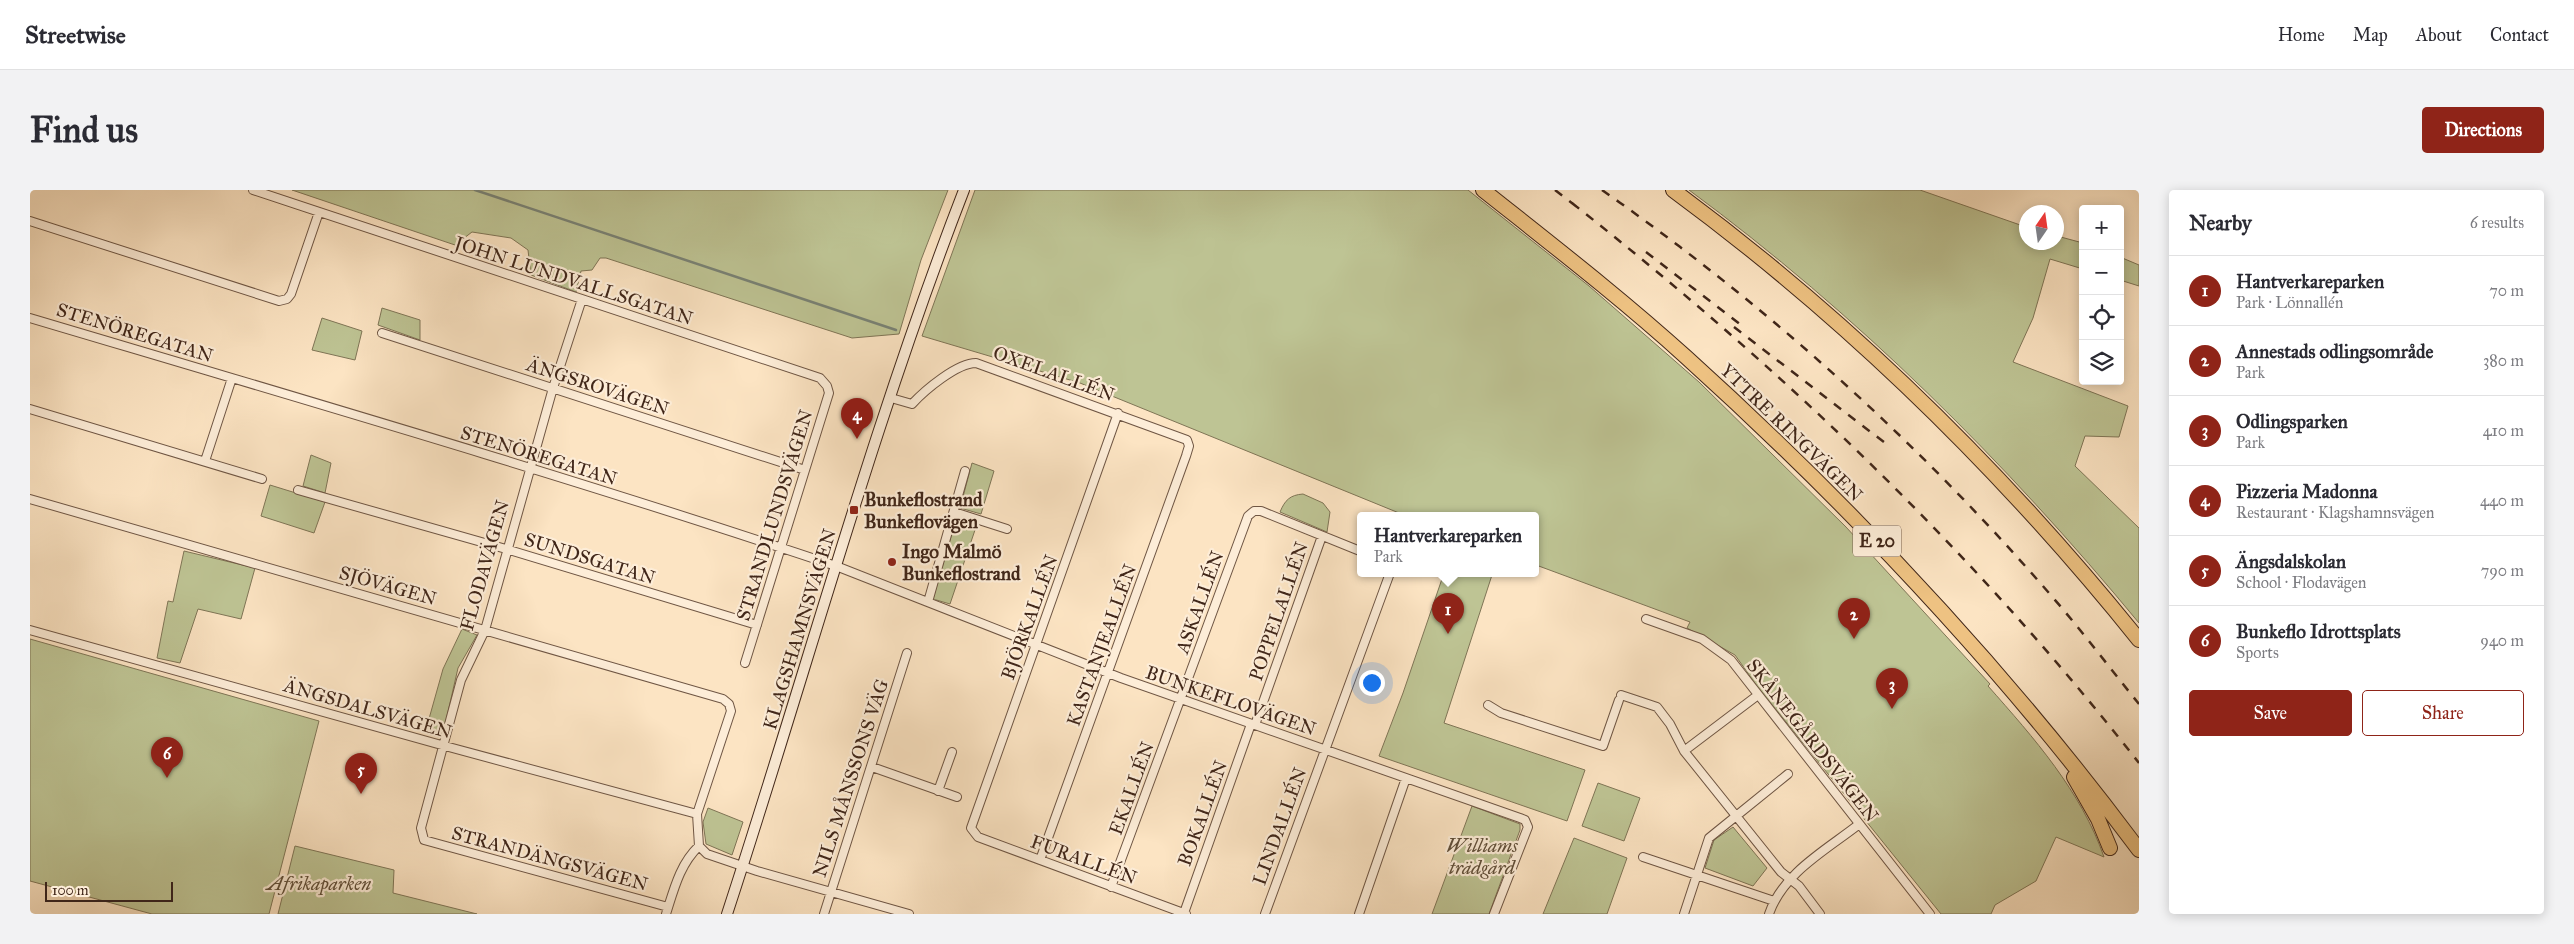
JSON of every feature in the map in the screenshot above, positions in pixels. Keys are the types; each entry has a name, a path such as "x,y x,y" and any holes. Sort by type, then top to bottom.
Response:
{"highway":[{"name":"YTTRE RINGVÄGEN","path":"1483,190 1594,278 1684,356 1759,424 1853,516 1923,590 2054,741 2139,850"},
{"path":"1673,190 1795,284 1956,433 2025,505 2139,640"},
{"path":"2054,741 2098,819 2110,848"}],"street":[{"name":"JOHN LUNDVALLSGATAN","path":"253,190 820,378"},
{"name":"KLAGSHAMNSVÄGEN","path":"727,914 836,566 915,326 964,190"},
{"path":"30,221 279,300 287,300 291,294 319,212"},
{"name":"FLODAVÄGEN","path":"424,840 422,828 461,680 485,630 552,388 582,299"},
{"name":"STENÖREGATAN","path":"30,318 529,468 836,566"},
{"name":"ÄNGSROVÄGEN","path":"382,333 804,470"},
{"name":"OXELALLÉN","path":"891,398 912,404 928,387 968,363 976,363 1118,413 1187,440"},
{"name":"STENÖREGATAN","path":"205,461 232,378"},
{"name":"STRANDLUNDSVÄGEN","path":"745,664 829,394 827,386 820,378"},
{"path":"30,409 262,479"},
{"name":"BJÖRKALLÉN","path":"972,832 971,828 978,805 1037,645 1118,413"},
{"name":"KASTANJEALLÉN","path":"1040,860 1186,456 1189,446 1187,440"},
{"path":"928,602 965,471"},
{"name":"SUNDSGATAN","path":"298,490 506,550 757,626"},
{"name":"SJÖVÄGEN","path":"30,499 723,699 729,704 731,711 697,814"},
{"name":"ASKALLÉN","path":"1181,700 1248,516 1254,511 1261,512 1322,536"},
{"path":"954,512 1007,529"},
{"path":"1322,536 1357,551"},
{"name":"POPPELALLÉN","path":"1253,725 1322,536"},
{"name":"BUNKEFLOVÄGEN","path":"836,566 1181,700 1525,820 1528,827 1494,914"},
{"name":"LINDALLÉN","path":"1264,914 1389,577"},
{"name":"SKÅNEGÅRDSVÄGEN","path":"1646,619 1702,639 1731,660 1858,825 1930,914"},
{"name":"ÄNGSDALSVÄGEN","path":"30,630 697,814"},
{"name":"NILS MÅNSSONS VÄG","path":"824,914 907,653"},
{"path":"1684,752 1758,695"},
{"path":"1488,705 1500,713 1603,746 1620,697 1657,707 1670,724 1684,752 1781,872 1790,878 1820,914"},
{"name":"EKALLÉN","path":"1111,887 1181,700"},
{"name":"BOKALLÉN","path":"1185,914 1253,725"},
{"path":"938,791 952,752"},
{"path":"872,767 957,797"},
{"path":"1684,914 1708,838 1788,774"},
{"path":"1359,914 1406,778"},
{"path":"697,814 699,846 707,854 831,893 908,914"},
{"path":"1769,914 1774,902 1790,878 1858,825"},
{"name":"FURALLÉN","path":"972,832 978,837 1185,914"},
{"name":"STRANDÄNGSVÄGEN","path":"424,840 667,910"},
{"path":"667,910 686,858 699,846"},
{"path":"1643,857 1774,902"}],"green space":[{"path":"292,190 948,190 921,260 899,334 852,338 606,258 600,258 592,270 581,271 576,292 531,275 528,250 511,238 472,232 455,245"},
{"path":"975,190 1468,190 1589,286 1699,382 1846,527 1990,684 1988,686 2055,766 2083,810 2104,857 2056,837 2036,881 1995,905 1991,914 1941,914 1757,686 1735,655 1687,628 1690,622 1539,566 1539,512 1397,512 1080,383 922,336"},
{"path":"1689,190 1920,190 2019,225 2019,250 2064,250 2064,238 2079,242 2079,268 2050,259 2033,318 2013,362 2128,406 2119,437 2085,436 2075,466 2139,528 2139,623 2036,505 1927,393 1811,287"},
{"path":"2124,259 2139,265 2139,286 2124,281"},
{"path":"382,308 420,320 420,340 378,325"},
{"path":"322,318 362,331 355,360 312,350"},
{"path":"311,455 331,463 325,493 303,486"},
{"path":"972,463 994,471 981,514 960,508"},
{"path":"270,485 325,502 314,533 261,516"},
{"path":"1303,494 1323,503 1330,512 1327,532 1280,512 1288,499"},
{"path":"956,519 977,524 950,604 933,599"},
{"path":"184,551 255,568 241,619 198,609 180,663 157,658 168,601 173,602"},
{"path":"1443,577 1491,577 1444,723 1585,770 1567,821 1379,756 1403,693"},
{"path":"462,629 477,635 458,668 442,738 425,733 443,669"},
{"path":"30,639 319,721 269,914 152,914 30,881"},
{"path":"1598,783 1640,798 1624,841 1582,826"},
{"name":"Williams trädgård","path":"1472,806 1520,824 1520,830 1489,914 1432,914"},
{"path":"708,808 743,822 732,855 706,844 703,822"},
{"path":"1733,827 1767,868 1753,886 1705,868 1714,840"},
{"path":"1574,838 1627,858 1607,914 1543,914"},
{"name":"Afrikaparken","path":"295,846 394,870 393,893 477,914 278,914"}],"waterway":[{"path":"475,190 896,330"}],"railway":[{"path":"1555,190 1577,207"},
{"path":"1602,190 1727,283 1845,384 1902,437 2010,549 2071,619 2139,704"},
{"path":"1572,203 1727,331 1872,466 1942,536 2009,609 2075,684 2139,763"},
{"path":"1646,252 1745,328"},
{"path":"1734,327 1889,446"}],"place":[{"name":"Pizzeria Madonna","path":"857,439"},
{"name":"Bunkeflostrand Bunkeflovägen","path":"854,510"},
{"name":"Ingo Malmö Bunkeflostrand","path":"892,562"},
{"name":"Hantverkareparken","path":"1448,634"},
{"name":"Annestads odlingsområde","path":"1854,639"},
{"name":"Odlingsparken","path":"1892,709"},
{"name":"Bunkeflo Idrottsplats","path":"167,778"},
{"name":"Ängsdalskolan","path":"361,794"}]}
